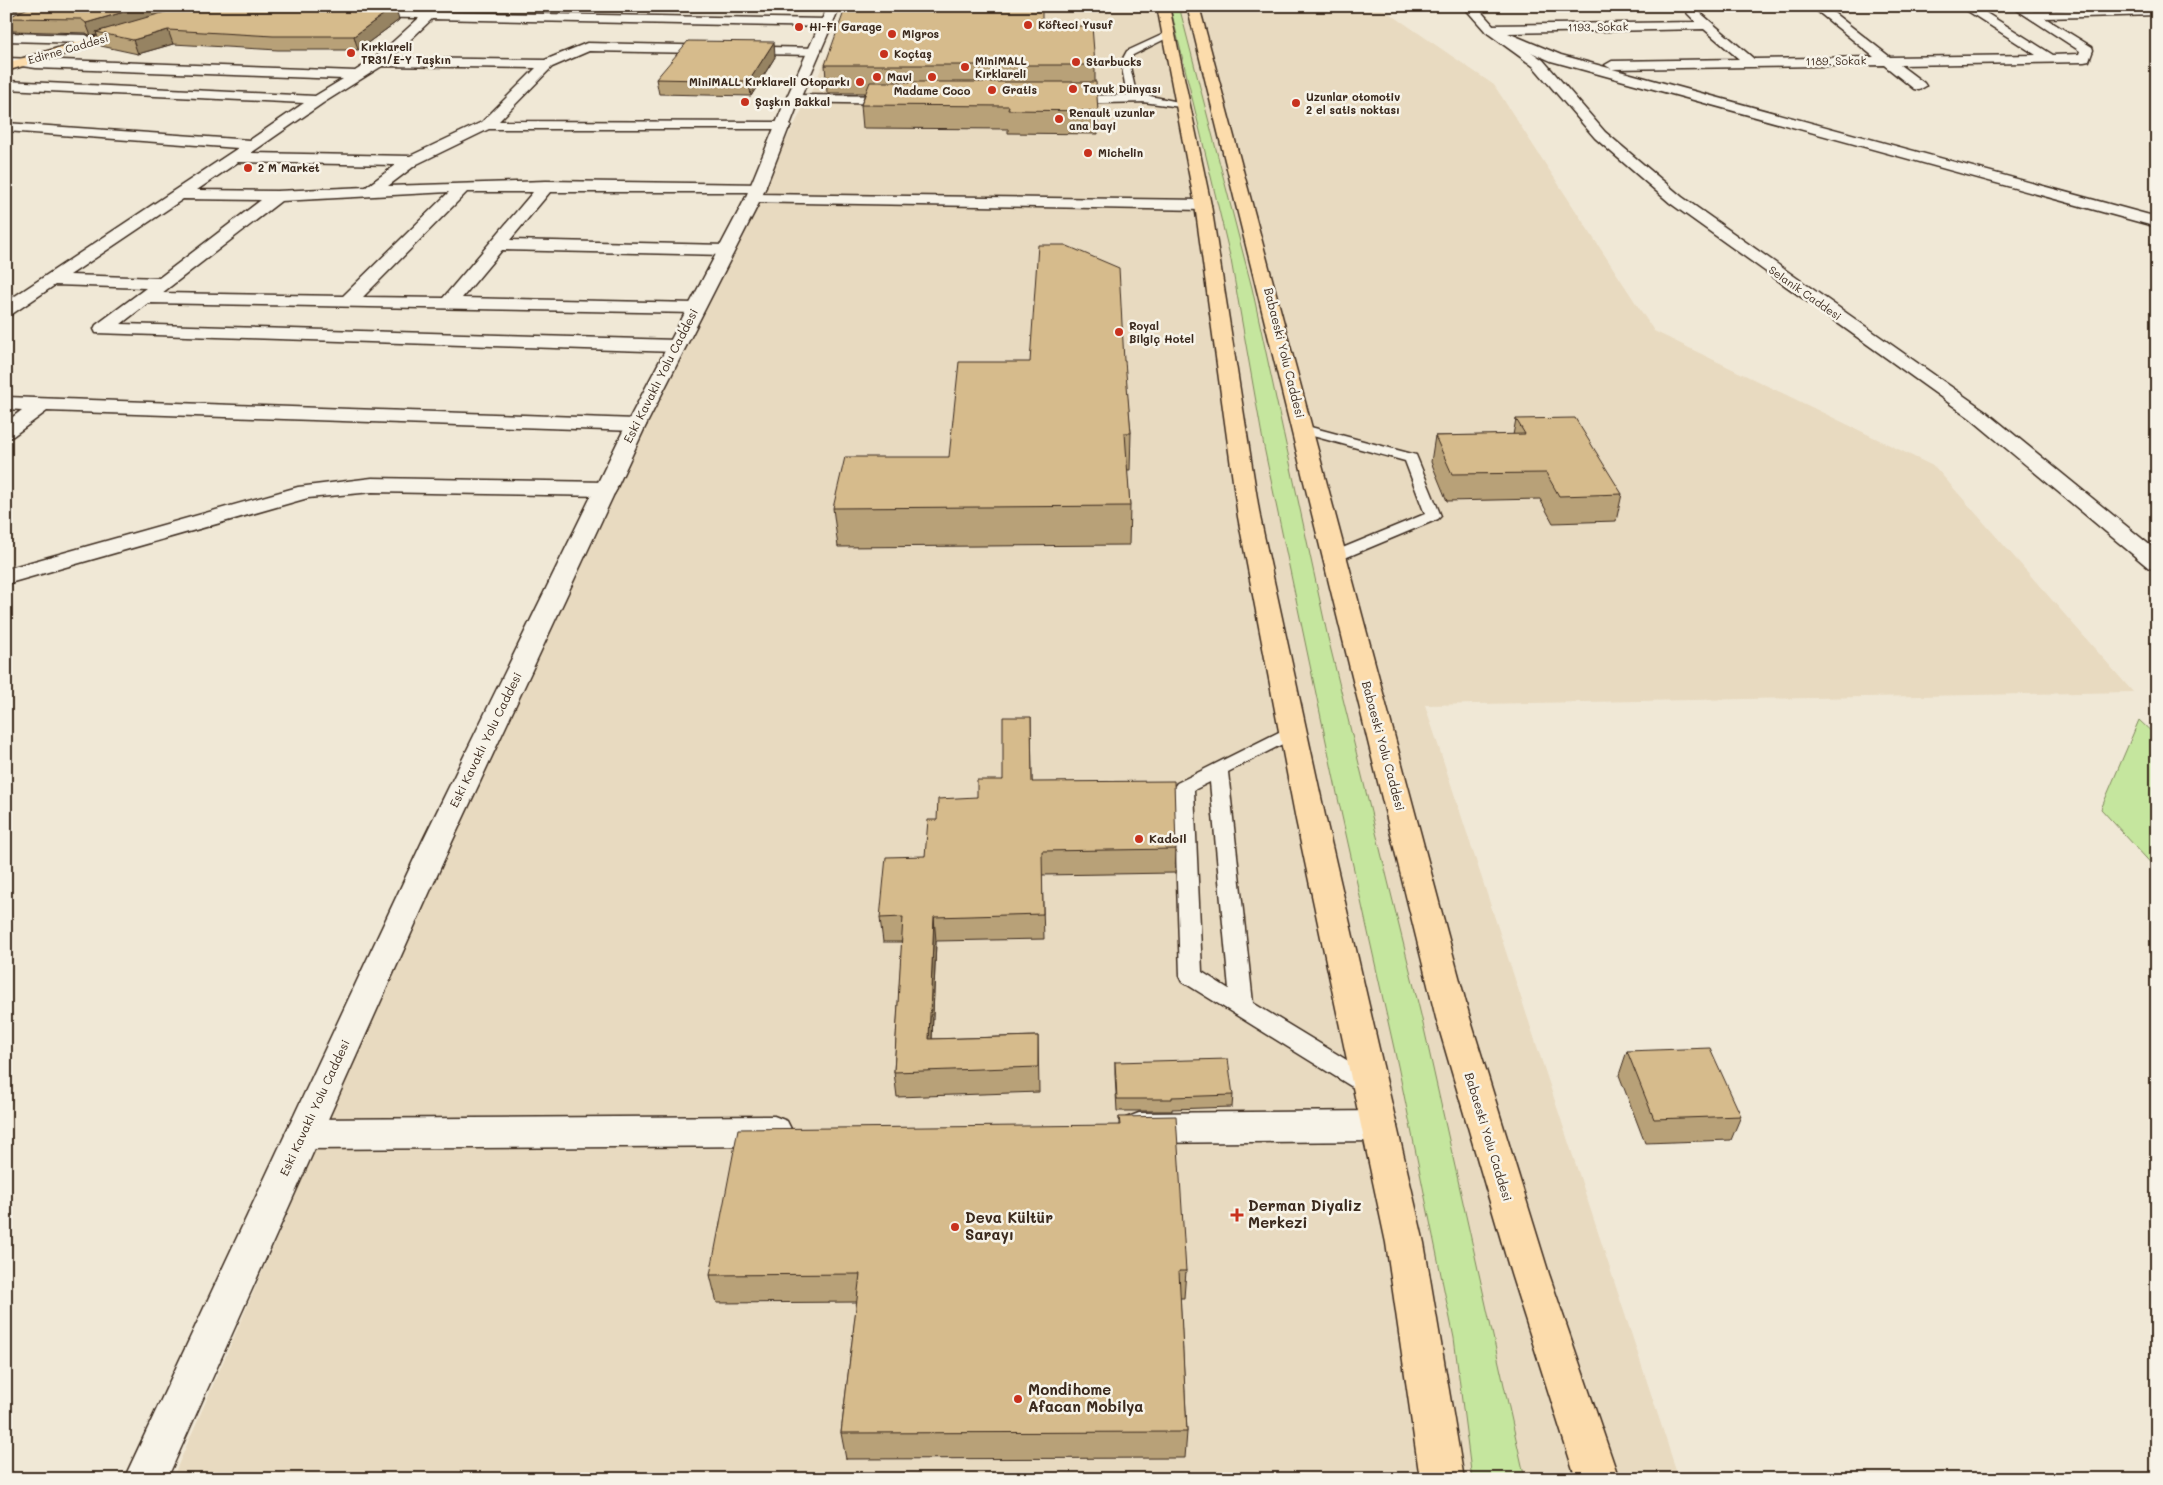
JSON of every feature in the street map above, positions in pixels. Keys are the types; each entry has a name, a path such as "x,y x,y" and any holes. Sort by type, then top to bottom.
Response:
{"highway":[{"path":"1163,6 1203,205 1249,517 1293,731 1405,1243 1442,1479"},
{"name":"Babaeski Yolu Caddesi","path":"1193,6 1453,1018 1527,1265 1598,1479"},
{"name":"Edirne Caddesi","path":"143,26 12,63 86,39 143,26"}],"street":[{"path":"300,6 345,13 432,11 827,23"},
{"name":"Eski Kavaklı Yolu Caddesi","path":"145,1479 437,842 636,425 755,193 784,126 793,99 834,6"},
{"name":"Selanik Caddesi","path":"1469,6 1490,29 1538,63 1600,135 1676,200 1977,414 2157,563"},
{"path":"1686,6 1750,62"},
{"path":"1817,6 1919,86"},
{"path":"1966,6 2050,58"},
{"path":"2017,6 2033,15 2157,11"},
{"path":"6,310 235,158 318,100 379,62 420,25 432,11"},
{"path":"1620,13 1633,26"},
{"name":"1189. Sokak","path":"1581,65 2084,58 2087,50 2033,15"},
{"path":"610,46 644,18"},
{"name":"1193. Sokak","path":"1490,29 1706,24"},
{"path":"1490,29 1556,58 2157,222"},
{"path":"6,37 86,39"},
{"path":"369,192 412,161 487,125 547,64 587,47 815,51"},
{"path":"379,62 547,64"},
{"path":"12,63 356,75"},
{"path":"6,85 318,100"},
{"path":"793,99 916,100"},
{"path":"1048,100 1143,99"},
{"path":"487,125 784,126"},
{"path":"6,127 253,145"},
{"path":"235,158 412,161"},
{"path":"180,194 277,196 464,187 546,186 1203,205"},
{"path":"448,304 546,186"},
{"path":"348,302 464,187"},
{"path":"277,196 103,329 676,346"},
{"path":"498,245 726,250"},
{"path":"49,280 164,283"},
{"path":"145,298 695,308"},
{"path":"6,403 636,425"},
{"path":"6,432 43,404"},
{"path":"6,577 306,492 372,485 606,489"},
{"path":"1110,1128 1379,1126"},
{"path":"303,1134 801,1130"}],"lane":[{"path":"1169,35 1130,53 1125,62 1132,95 1143,99 1184,106"},
{"path":"1303,429 1411,458 1433,516 1334,557"},
{"path":"1293,731 1184,788 1191,976 1370,1086"},
{"path":"1218,770 1242,1007"}],"shaded area":[{"path":"849,6 1379,6 1494,85 1654,331 1935,467 2133,692 1425,705 1679,1479 172,1479 575,554 695,308 806,103"}],"green space":[{"path":"1170,6 1179,6 1252,288 1328,638 1421,1015 1525,1479 1472,1479 1454,1338 1398,1066 1339,803 1264,447 1231,260"},
{"path":"2139,720 2157,737 2157,870 2101,809"}],"building":[{"path":"32,6 144,6 86,23 81,19 7,18"},
{"path":"186,6 395,6 354,36 273,36 168,30 133,40 96,32"},
{"path":"846,6 1042,6 1042,26 1092,26 1095,65 825,65"},
{"path":"688,41 774,42 749,81 656,79"},
{"path":"870,82 1096,82 1098,111 1008,110 1009,106 861,105"},
{"path":"1038,245 1065,245 1119,268 1124,361 1131,433 1125,433 1130,506 833,508 845,457 949,457 959,362 1030,362"},
{"path":"1575,418 1622,494 1559,496 1546,473 1452,474 1435,436 1525,434 1516,419"},
{"path":"1003,717 1031,717 1032,782 1174,781 1176,849 1042,851 1043,914 934,917 929,1039 1038,1036 1038,1067 894,1072 903,917 880,918 886,857 925,856 928,820 937,820 938,799 977,797 977,780 1003,780"},
{"path":"1710,1048 1741,1116 1654,1119 1627,1051"},
{"path":"1228,1059 1233,1095 1172,1097 1172,1099 1117,1099 1115,1062"},
{"path":"1176,1116 1186,1271 1179,1271 1187,1432 841,1433 860,1274 710,1275 738,1129 1120,1125 1119,1117"}],"place":[{"name":"Köfteci Yusuf","path":"1028,25"},
{"name":"Hi-Fi Garage","path":"799,27"},
{"name":"Migros","path":"892,34"},
{"name":"Kırklareli TR31/E-Y Taşkın","path":"351,53"},
{"name":"Koçtaş","path":"884,54"},
{"name":"Starbucks","path":"1076,62"},
{"name":"MiniMALL Kırklareli","path":"965,67"},
{"name":"Mavi","path":"877,77"},
{"name":"Madame Coco","path":"932,77"},
{"name":"MiniMALL Kırklareli Otoparkı","path":"860,82"},
{"name":"Tavuk Dünyası","path":"1073,89"},
{"name":"Gratis","path":"992,90"},
{"name":"Şaşkın Bakkal","path":"745,102"},
{"name":"Uzunlar otomotiv 2 el satis noktası","path":"1296,103"},
{"name":"Renault uzunlar ana bayi","path":"1059,119"},
{"name":"Michelin","path":"1088,153"},
{"name":"2 M Market","path":"248,168"},
{"name":"Royal Bilgiç Hotel","path":"1119,332"},
{"name":"Kadoil","path":"1139,839"},
{"name":"Derman Diyaliz Merkezi","path":"1237,1215"},
{"name":"Deva Kültür Sarayı","path":"955,1227"},
{"name":"Mondihome Afacan Mobilya","path":"1018,1399"}]}
